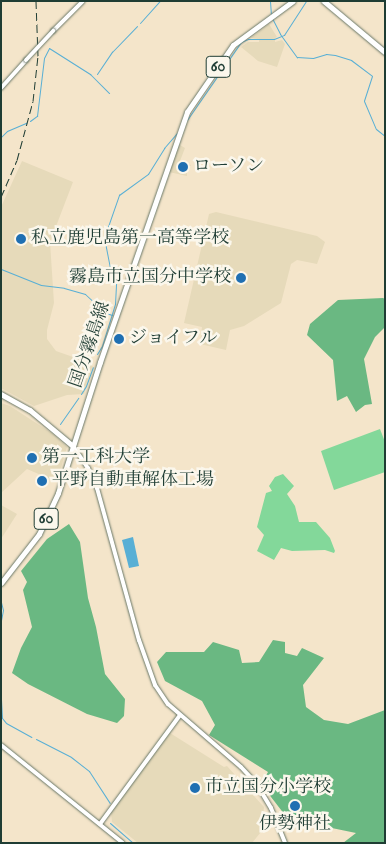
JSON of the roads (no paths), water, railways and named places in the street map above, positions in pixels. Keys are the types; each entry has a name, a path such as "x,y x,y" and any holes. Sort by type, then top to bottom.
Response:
{"main road":[{"name":"国分霧島線","path":"1,582 35,541 44,526 58,493 72,444 181,127 196,98 234,45 293,1"},
{"path":"324,1 385,52"},
{"path":"1,394 30,410 72,444"}],"street":[{"path":"1,88 83,1"},
{"path":"72,444 88,468 97,488 149,673 168,704 241,767 256,783 271,808 285,843"},
{"path":"100,824 180,715"},
{"path":"1,745 123,843"}],"water":[{"path":"133,537 139,566 129,568 122,540"}],"waterway":[{"path":"140,23 160,1"},
{"path":"270,1 271,14"},
{"path":"187,120 241,42 248,39 274,39 284,35 306,1"},
{"path":"272,18 280,34 297,57 313,58 326,54 335,55 351,60 372,76 364,101 376,129 385,136"},
{"path":"97,74 112,52 137,26"},
{"path":"30,121 37,116 44,58 49,48 90,74 109,93"},
{"path":"1,137 7,131 26,123"},
{"path":"97,354 102,346 115,304 116,282 110,268 104,238 119,195 148,174 164,148 177,133"},
{"path":"1,269 41,285 64,288 85,294 104,312 112,315"},
{"path":"81,394 93,367"},
{"path":"60,424 78,398"},
{"path":"1,602 3,610 1,620"},
{"path":"1,699 2,718 6,723 31,737"},
{"path":"36,739 71,757 89,771 110,803"},
{"path":"110,823 133,843"}],"railway":[{"path":"1,197 17,160 33,101 38,56 36,1"}],"place":[{"name":"ローソン","path":"183,167"},
{"name":"私立鹿児島第一高等学校","path":"21,239"},
{"name":"霧島市立国分中学校","path":"241,278"},
{"name":"ジョイフル","path":"119,339"},
{"name":"第一工科大学","path":"32,458"},
{"name":"平野自動車解体工場","path":"42,481"},
{"name":"市立国分小学校","path":"195,788"},
{"name":"伊勢神社","path":"295,806"}]}
